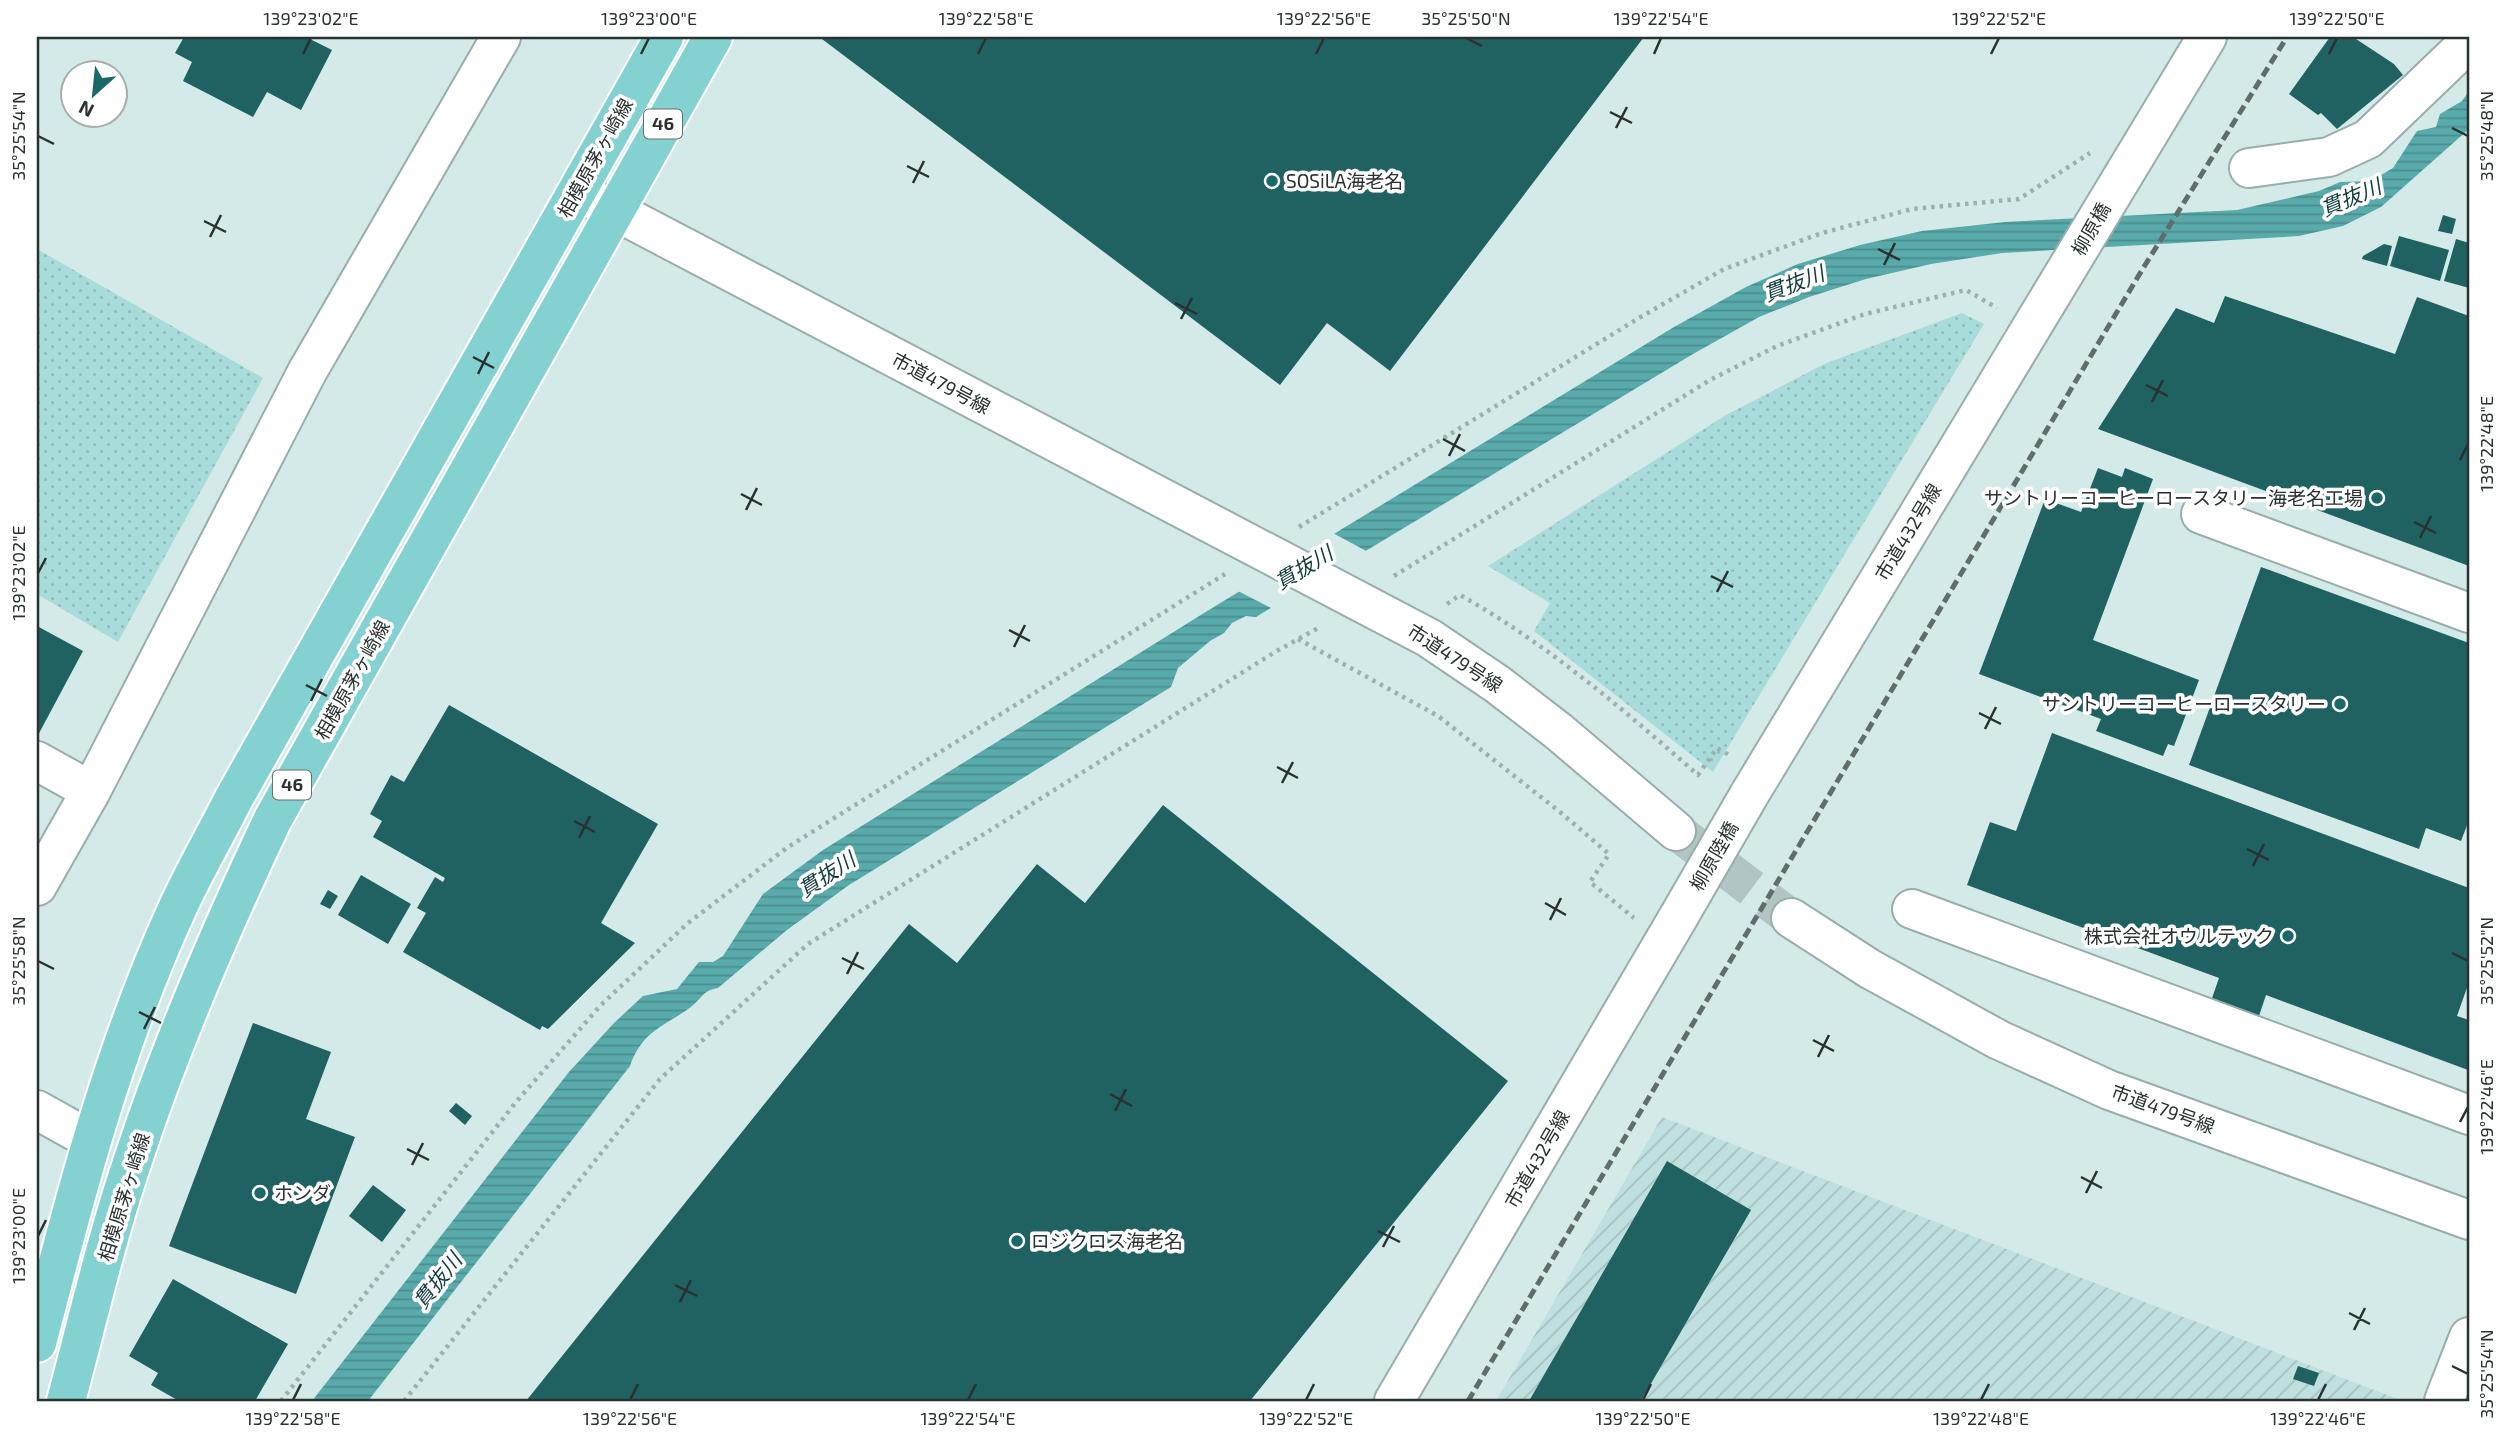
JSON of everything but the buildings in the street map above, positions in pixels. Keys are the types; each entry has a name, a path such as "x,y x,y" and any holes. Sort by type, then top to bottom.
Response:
{"main road":[{"name":"相模原茅ヶ崎線","path":"37,1343 91,1140 133,1017 178,907 241,786 664,37"},
{"name":"相模原茅ヶ崎線","path":"66,1401 134,1157 179,1029 223,925 273,819 713,37"}],"street":[{"path":"37,886 91,791 307,372 500,37"},
{"name":"柳原橋","path":"2068,269 2207,37"},
{"path":"2249,168 2329,157 2368,139 2469,42"},
{"name":"市道479号線","path":"577,191 1282,541 1338,608 1429,638 1497,684 1558,731 1676,831"},
{"name":"市道432号線","path":"1749,796 2068,269"},
{"path":"2201,514 2469,612"},
{"path":"37,761 91,791"},
{"name":"柳原陸橋","path":"1679,916 1749,796"},
{"path":"1912,909 2469,1115"},
{"name":"市道432号線","path":"1394,1401 1679,916"},
{"name":"市道479号線","path":"1791,918 1870,969 1999,1040 2109,1090 2469,1220"},
{"path":"37,1110 91,1140"},
{"path":"2444,1401 2469,1337"}],"path":[{"path":"1282,541 1639,318 1724,269 1822,233 1912,209 2019,199 2089,153 2100,152"},
{"path":"1390,578 1710,380 1777,346 1865,314 1966,290 2004,312"},
{"path":"281,1401 516,1102 601,1005 688,923 788,847 1231,569"},
{"path":"1443,607 1460,595 1504,620 1618,705 1698,775 1717,748"},
{"path":"404,1401 660,1079 808,944 1298,639 1338,608"},
{"path":"1298,639 1438,716 1560,812 1609,854 1590,882 1638,921"}],"shaded area":[{"path":"37,249 263,378 118,642 37,594"},
{"path":"1962,313 1984,324 1713,772 1534,631 1550,603 1488,566 1726,415 1824,364"},
{"path":"1662,1117 2403,1401 1496,1401"}],"water":[{"name":"貫抜川","path":"2469,91 2469,129 2381,207 2343,226 2299,236 2002,253 1931,264 1866,279 1809,297 1759,317 1693,354 1256,617 1246,616 1232,623 1224,633 1210,641 1178,668 1171,687 849,885 787,930 718,988 706,993 692,1006 648,1036 630,1066 368,1401 312,1401 569,1072 643,996 677,989 699,962 713,962 723,956 763,894 823,850 1204,613 1674,327 1746,287 1798,264 1860,245 1922,231 2005,222 2237,210 2319,191 2340,182 2371,181 2393,168 2417,131 2436,127 2440,114 2462,101"}],"pier":[{"path":"1331,532 1370,553 1275,610 1236,590"}],"tunnel":[{"path":"1676,831 1791,918"}],"railway":[{"path":"1468,1401 2142,270 2287,37"}],"place":[{"name":"SOSiLA海老名","path":"1272,181"},
{"name":"サントリーコーヒーロースタリー海老名工場","path":"2377,498"},
{"name":"サントリーコーヒーロースタリー","path":"2340,704"},
{"name":"株式会社オウルテック","path":"2288,936"},
{"name":"ホンダ","path":"260,1193"},
{"name":"ロジクロス海老名","path":"1017,1241"}]}
